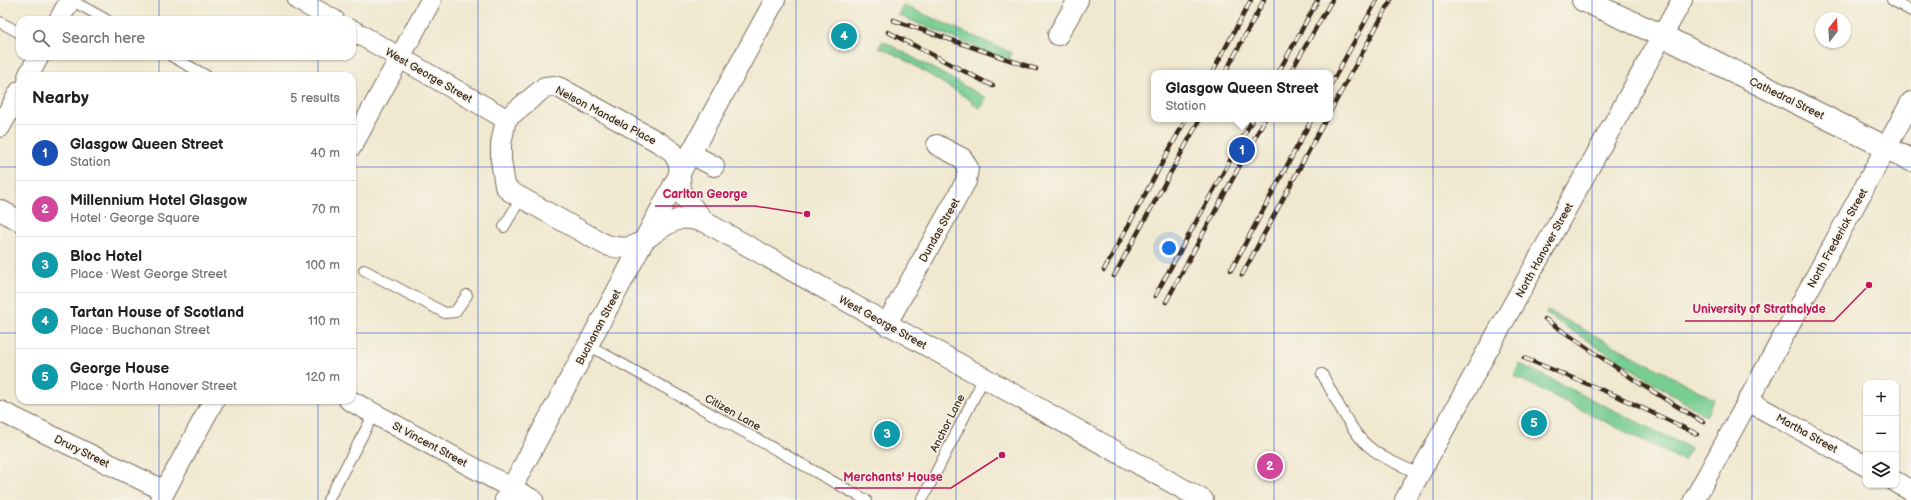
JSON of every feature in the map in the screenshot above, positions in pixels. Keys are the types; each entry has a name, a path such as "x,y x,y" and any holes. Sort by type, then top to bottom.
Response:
{"street":[{"path":"61,16 70,0"},
{"path":"298,0 327,16"},
{"path":"356,139 431,0"},
{"name":"Buchanan Street","path":"508,494 680,173 775,0"},
{"path":"1058,35 1078,0"},
{"name":"Cathedral Street","path":"1583,0 1663,36 1911,160"},
{"name":"North Hanover Street","path":"1405,500 1682,0"},
{"name":"West George Street","path":"356,32 506,119"},
{"path":"30,72 37,60"},
{"name":"Nelson Mandela Place","path":"506,119 545,87 554,86 560,88 660,143 673,152 679,164 681,190 685,198 705,222"},
{"path":"0,127 16,100"},
{"name":"North Frederick Street","path":"1694,500 1911,102"},
{"path":"506,119 501,144 502,176 505,186 521,198 604,244 617,249 626,249 636,246 646,238"},
{"name":"Dundas Street","path":"886,324 960,192 968,174 968,168 962,158 937,145"},
{"path":"691,154 714,166"},
{"path":"0,210 16,219"},
{"name":"West George Street","path":"646,238 682,219 705,222 1203,500"},
{"name":"Martha Street","path":"1748,401 1863,464"},
{"path":"162,496 212,404"},
{"name":"St Vincent Street","path":"356,404 508,494 533,500"},
{"name":"Drury Street","path":"0,411 162,496"},
{"path":"1899,484 1911,491"}],"lane":[{"path":"70,0 100,16"},
{"path":"1892,0 1911,11"},
{"path":"0,22 16,31"},
{"path":"176,60 192,72"},
{"path":"504,227 521,198"},
{"path":"364,270 445,313 456,312 467,295"},
{"name":"Citizen Lane","path":"588,345 866,500"},
{"path":"1322,374 1359,437 1367,446 1380,455 1420,474"},
{"name":"Anchor Lane","path":"922,500 984,378"},
{"path":"328,500 374,414"}],"green space":[{"path":"903,5 1012,53 1008,61 898,15"},
{"path":"883,41 986,98 980,108 972,103 972,101 902,58 879,47"},
{"path":"1547,310 1714,399 1706,416 1546,314"},
{"path":"1520,364 1690,448 1684,461 1514,376"}],"railway":[{"path":"1214,70 1251,0"},
{"path":"1227,70 1264,0"},
{"path":"1280,70 1318,0"},
{"path":"1292,70 1332,0"},
{"path":"1333,81 1377,0"},
{"path":"1333,106 1391,0"},
{"path":"893,20 1036,69"},
{"path":"888,32 993,86"},
{"path":"1104,270 1184,122"},
{"path":"1114,276 1198,122"},
{"path":"1155,296 1251,122"},
{"path":"1166,302 1263,122"},
{"path":"1231,270 1310,122"},
{"path":"1242,275 1324,122"},
{"path":"1545,319 1639,383 1703,422"},
{"path":"1524,358 1619,397 1697,434"}],"place":[{"name":"Tartan House of Scotland","path":"844,36"},
{"name":"Glasgow Queen Street","path":"1242,150"},
{"name":"Carlton George","path":"807,214"},
{"name":"University of Strathclyde","path":"1869,285"},
{"name":"George House","path":"1534,423"},
{"name":"Bloc Hotel","path":"887,434"},
{"name":"Merchants' House","path":"1002,455"},
{"name":"Millennium Hotel Glasgow","path":"1270,466"}]}
